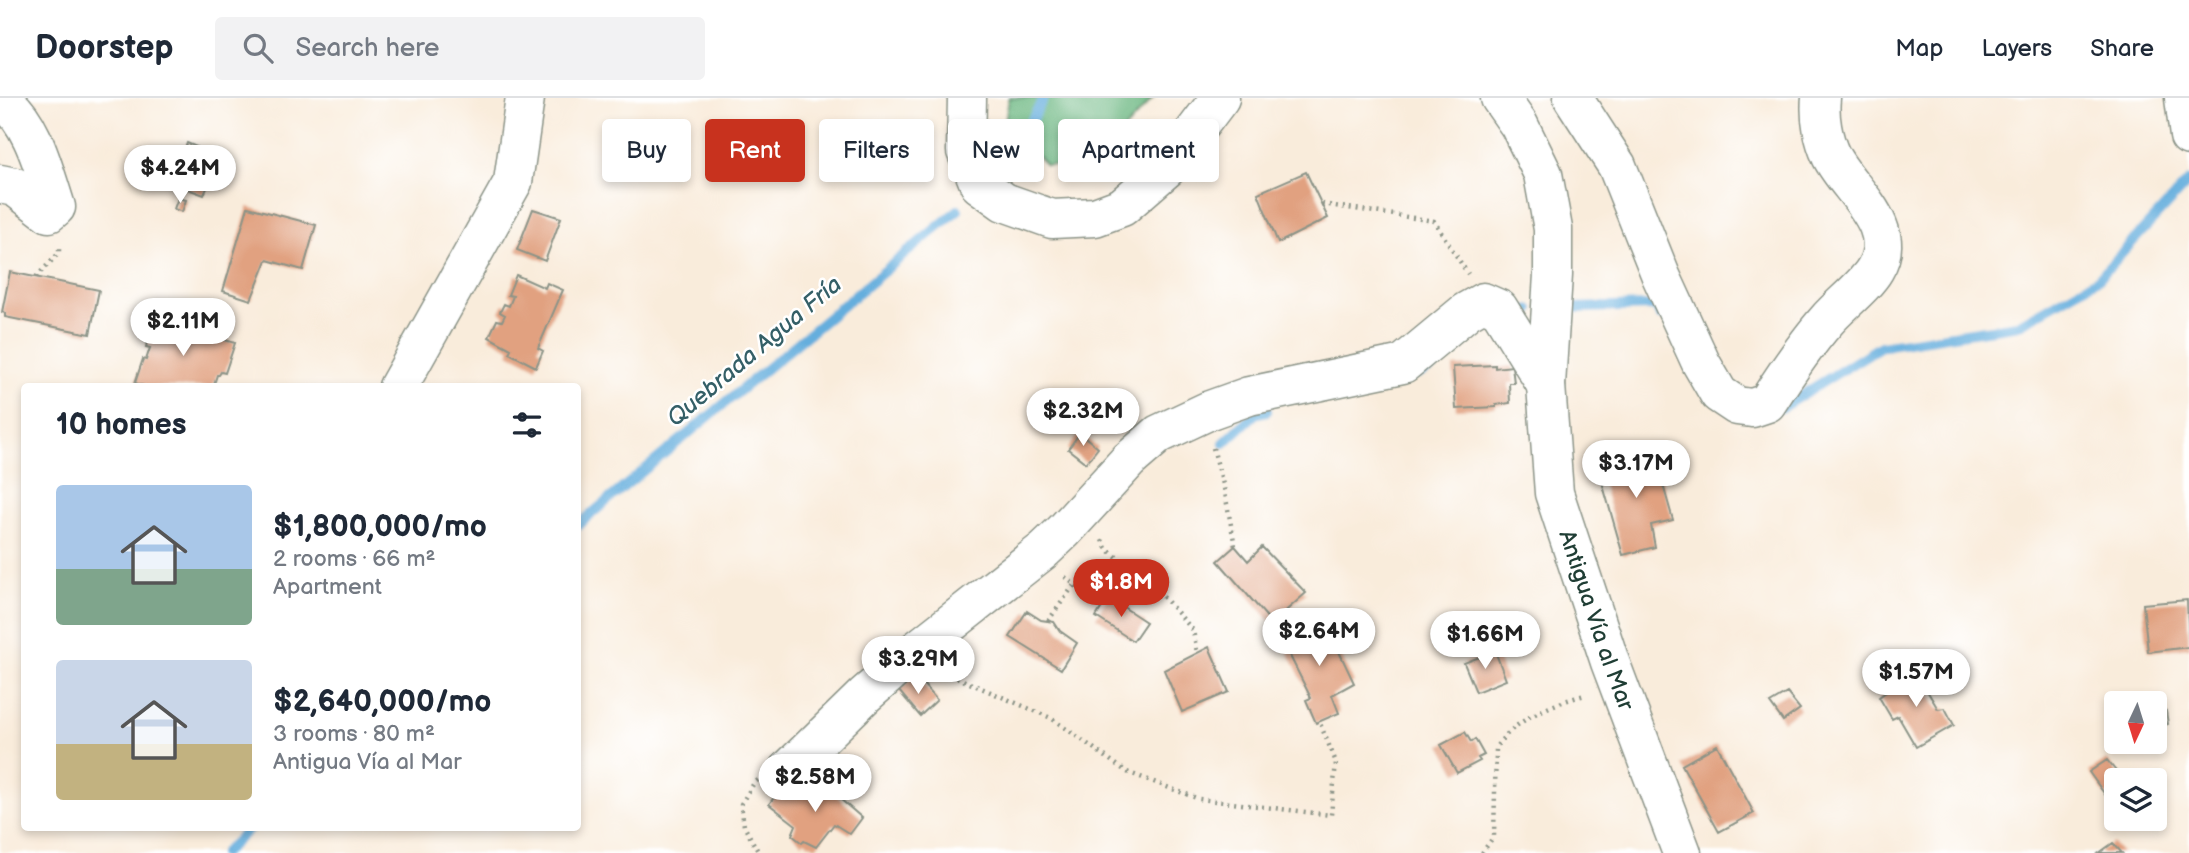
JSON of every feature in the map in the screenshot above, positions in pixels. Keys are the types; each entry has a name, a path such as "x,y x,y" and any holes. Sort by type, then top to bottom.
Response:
{"street":[{"path":"400,383 513,182 525,98"},
{"path":"967,98 966,151 979,184 1004,202 1052,219 1095,217 1122,206 1167,168 1220,98"},
{"name":"Antigua Vía al Mar","path":"1500,98 1519,125 1543,174 1553,229 1546,385 1555,494 1610,662 1682,853"},
{"path":"1573,98 1617,166 1701,363 1719,394 1737,406 1752,408 1767,403 1825,321 1875,270 1880,256 1882,240 1875,219 1832,157 1825,137 1820,110 1821,98"},
{"path":"2184,98 2189,136"},
{"path":"0,99 10,105 30,134 57,207 49,213 15,187 0,184"},
{"path":"789,769 865,695 918,649 1044,551 1129,460 1159,434 1249,396 1403,365 1467,311 1483,302 1499,309 1546,385"}],"path":[{"path":"1322,204 1433,222 1460,259 1483,302"},
{"path":"1218,407 1212,443 1235,545"},
{"path":"1088,506 1106,548 1158,592 1193,629 1197,653"},
{"path":"1048,621 1074,585"},
{"path":"918,649 944,673 1051,718 1127,772 1199,799 1331,815 1336,762 1320,721"},
{"path":"1482,853 1494,836 1496,747 1500,741 1517,726 1544,709 1582,695 1620,688"},
{"path":"759,853 744,826 741,804 754,783 771,771 789,769"}],"green space":[{"path":"1009,98 1153,98 1134,119 1058,119 1058,165 1044,163 1044,119 1006,119"}],"building":[{"path":"187,143 220,157 204,195 185,188 185,184 169,177 175,163 179,165"},
{"path":"1306,172 1328,218 1278,243 1258,193"},
{"path":"178,198 186,200 182,212 174,209"},
{"path":"248,207 316,225 303,270 267,260 251,300 223,291"},
{"path":"533,209 561,218 545,261 517,250"},
{"path":"10,272 99,290 90,334 5,317 2,312"},
{"path":"516,275 545,288 547,283 563,290 538,348 543,351 536,367 509,353 511,349 489,337 497,320 502,321 505,315 500,312 504,304 509,306 513,296 508,295"},
{"path":"154,319 235,343 225,373 217,375 214,383 135,383 143,359 146,360 150,348 146,347"},
{"path":"1495,365 1495,368 1512,366 1514,383 1509,383 1510,403 1496,407 1456,409 1453,367"},
{"path":"1080,433 1098,448 1086,463 1068,449"},
{"path":"1653,450 1673,520 1651,525 1655,547 1623,555 1598,468"},
{"path":"1235,546 1248,561 1262,547 1306,593 1272,623 1218,561"},
{"path":"1108,597 1146,622 1133,641 1096,617"},
{"path":"2187,600 2189,647 2148,652 2143,604"},
{"path":"1027,611 1041,620 1054,622 1060,631 1077,643 1061,669 1010,637"},
{"path":"1324,620 1354,683 1332,695 1339,713 1316,723 1306,700 1311,698 1281,638"},
{"path":"1209,647 1229,692 1182,712 1164,670"},
{"path":"1495,651 1506,680 1476,692 1464,663"},
{"path":"1914,669 1938,709 1945,708 1954,725 1916,747 1898,716 1892,719 1879,697 1896,685 1894,681"},
{"path":"915,675 937,700 920,716 899,691"},
{"path":"1787,693 1800,709 1783,721 1770,703"},
{"path":"1465,732 1471,742 1475,739 1484,755 1478,758 1480,761 1457,773 1441,745"},
{"path":"1717,745 1754,813 1719,832 1682,765"},
{"path":"2107,760 2113,768 2104,768 2104,793 2089,772"},
{"path":"824,785 862,818 850,834 834,824 816,847 804,841 802,843 792,835 796,825 769,804 780,790 782,792 786,789 797,797 804,790 813,798"},
{"path":"2113,843 2122,853 2099,853"}],"waterway":[{"name":"Quebrada Agua Fría","path":"1032,119 1044,98"},
{"path":"1781,408 1881,346 2018,325 2098,279 2189,181"},
{"name":"Quebrada Agua Fría","path":"581,523 958,210"},
{"path":"1571,308 1656,306 1660,315"},
{"path":"1511,317 1530,310"},
{"path":"1411,376 1433,366 1473,334 1495,323"},
{"path":"1224,443 1255,414 1267,411"},
{"name":"Quebrada Agua Fría","path":"224,853 247,831"}]}
